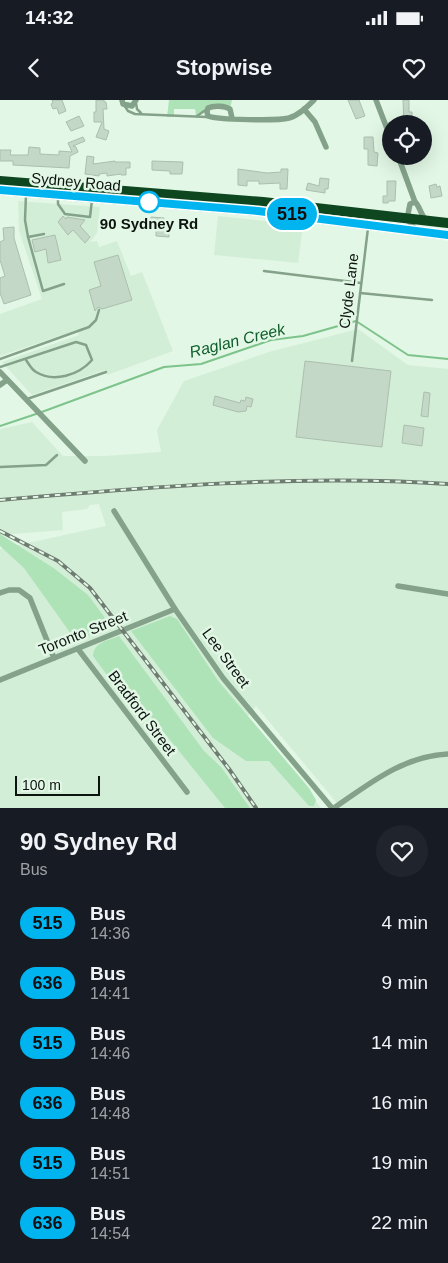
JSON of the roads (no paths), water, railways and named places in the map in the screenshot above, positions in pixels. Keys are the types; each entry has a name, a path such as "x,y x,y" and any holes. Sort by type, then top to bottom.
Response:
{"highway":[{"name":"Sydney Road","path":"0,181 263,202 448,223"},
{"name":"Sydney Road","path":"0,190 14,195 26,193 258,211 448,235"}],"street":[{"path":"232,118 230,109 227,107 212,106 208,108 208,116 212,117 232,118 282,120 294,116 314,100"},
{"path":"376,100 382,116"},
{"path":"122,102 132,106 136,101"},
{"path":"304,109 315,122 326,147"},
{"path":"401,165 415,202 418,204 420,214 426,220"},
{"path":"415,202 410,204 407,219 417,231"},
{"path":"0,372 85,461"},
{"path":"0,385 7,380"},
{"name":"Lee Street","path":"114,511 223,678 333,808"},
{"path":"398,586 448,594"},
{"path":"0,593 9,590 19,590 30,598 54,658"},
{"name":"Toronto Street","path":"0,680 176,608"},
{"name":"Bradford Street","path":"78,648 187,792"},
{"path":"333,808 385,773 407,762 438,754 448,754"}],"lane":[{"path":"136,101 137,109 142,114"},
{"path":"122,102 128,111 135,114 167,117 212,117"},
{"path":"196,116 208,108"},
{"path":"26,193 25,220 28,238 43,291 64,284"},
{"path":"58,196 58,204 65,214 90,217 92,198"},
{"name":"Clyde Lane","path":"352,361 368,224"},
{"path":"28,238 44,234"},
{"path":"264,271 362,283"},
{"path":"360,293 432,300"},
{"path":"0,359 89,327 96,320 99,310"},
{"path":"0,367 76,342 86,345 92,360 85,368 61,378 47,377 34,371 26,360"},
{"path":"26,399 106,372"},
{"path":"0,467 46,465 56,455"}],"waterway":[{"name":"Raglan Creek","path":"0,426 164,367 201,364 271,340 303,336 356,321 408,355 448,359"}],"railway":[{"path":"0,500 224,483 336,480 448,484"},
{"path":"0,531 58,561 90,588 229,769 256,808"}],"place":[{"name":"90 Sydney Rd","path":"149,202"}]}
